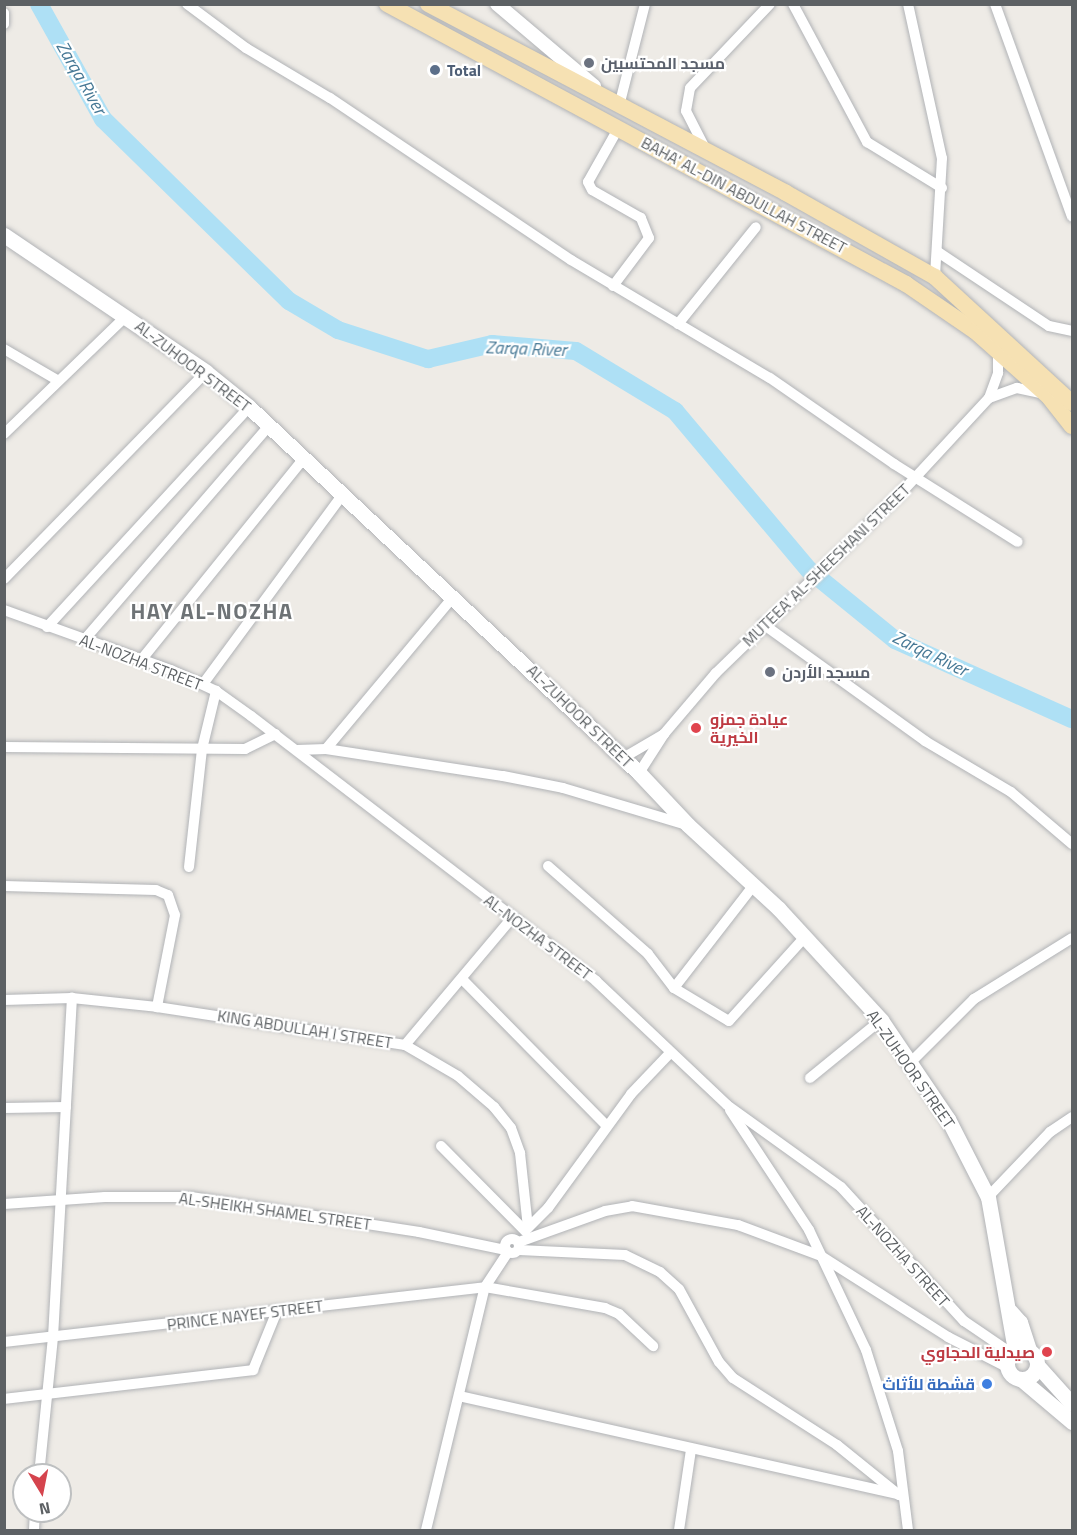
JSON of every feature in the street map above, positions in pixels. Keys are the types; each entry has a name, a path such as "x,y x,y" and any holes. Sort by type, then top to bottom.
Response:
{"main road":[{"name":"BAHA' AL-DIN ABDULLAH STREET","path":"387,4 835,244 948,311 998,353 1060,393 1072,426"},
{"name":"BAHA' AL-DIN ABDULLAH STREET","path":"428,4 847,227 935,277 1072,403"},
{"path":"835,244 847,227"},
{"name":"AL-ZUHOOR STREET","path":"4,235 206,372 249,407 639,773 688,825 754,885 805,937 881,1020 948,1119 988,1197 1010,1311 1008,1327 1015,1355 1037,1365 1072,1404"},
{"path":"1015,1355 1021,1379 1072,1422"},
{"path":"1021,1379 1034,1374 1037,1365"}],"street":[{"path":"187,4 246,48 330,98 613,286 838,422 916,478 1018,542"},
{"path":"497,4 616,105 645,4"},
{"path":"707,152 686,111 690,88 770,4"},
{"path":"793,4 867,142 942,188"},
{"path":"908,4 941,149 942,188 935,277"},
{"path":"995,4 1072,217"},
{"path":"4,13 4,24"},
{"path":"613,286 649,238 642,218 592,190 588,183 619,127"},
{"path":"678,324 756,227"},
{"path":"938,252 1049,326 1072,331"},
{"path":"4,434 57,380 126,316"},
{"path":"4,349 57,380"},
{"name":"MUTEEA' AL-SHEESHANI STREET","path":"639,773 664,734 767,620 916,478 989,398 998,373 998,353"},
{"path":"4,579 206,372"},
{"name":"MUTEEA' AL-SHEESHANI STREET","path":"989,398 1017,388 1060,393"},
{"path":"47,627 249,407"},
{"path":"85,639 269,426"},
{"path":"142,659 304,458"},
{"path":"203,684 343,494"},
{"path":"326,749 453,597"},
{"name":"AL-NOZHA STREET","path":"4,610 142,659 203,684 276,734 596,981 727,1105 841,1187 964,1321 1015,1355"},
{"path":"767,620 907,729 1011,792 1072,844"},
{"path":"189,867 202,749 216,691"},
{"path":"4,747 202,749 253,747 276,734"},
{"name":"MUTEEA' AL-SHEESHANI STREET","path":"623,758 664,734"},
{"path":"297,750 326,749 563,788 688,825"},
{"path":"549,866 648,954 674,988 731,1021 805,937"},
{"path":"674,988 754,885"},
{"path":"4,886 156,890 168,895 176,911 157,1007"},
{"path":"405,1044 462,980 512,918"},
{"path":"910,1063 974,999 1072,938"},
{"path":"462,980 607,1126"},
{"path":"40,1463 53,1337 72,998"},
{"name":"KING ABDULLAH I STREET","path":"4,1000 72,998 157,1007 405,1044 458,1076 494,1107 511,1128 520,1153 526,1229"},
{"path":"810,1078 881,1020"},
{"path":"426,1530 485,1287 526,1229 548,1208 607,1126 670,1053"},
{"path":"727,1105 804,1222 879,1383 898,1451 908,1530"},
{"path":"4,1108 66,1107"},
{"path":"988,1197 1050,1132 1072,1117"},
{"path":"441,1146 526,1229"},
{"name":"AL-SHEIKH SHAMEL STREET","path":"4,1204 61,1200 191,1197 514,1247 625,1255 660,1272 679,1289 719,1362 733,1378 837,1445 902,1495"},
{"path":"514,1247 605,1211 632,1206 738,1225 821,1256 948,1337 1015,1355"},
{"name":"PRINCE NAYEF STREET","path":"4,1342 485,1287 605,1308 619,1314 653,1346"},
{"path":"4,1399 253,1370 277,1311"},
{"path":"459,1396 691,1450 902,1495"},
{"path":"679,1530 691,1450"}],"waterway":[{"name":"Zarqa River","path":"39,4 103,119 289,301 338,330 428,359 492,344 576,351 675,411 809,570 895,640 1072,719"}],"place":[{"name":"مسجد المحتسبين","path":"589,63"},
{"name":"Total","path":"435,70"},
{"name":"مسجد الأردن","path":"770,672"},
{"name":"عيادة جمزو الخيرية","path":"696,728"},
{"name":"صيدلية الحجاوي","path":"1047,1352"},
{"name":"قشطة للأثاث","path":"987,1384"}],"district":[{"name":"HAY AL-NOZHA","path":"212,612"}]}
